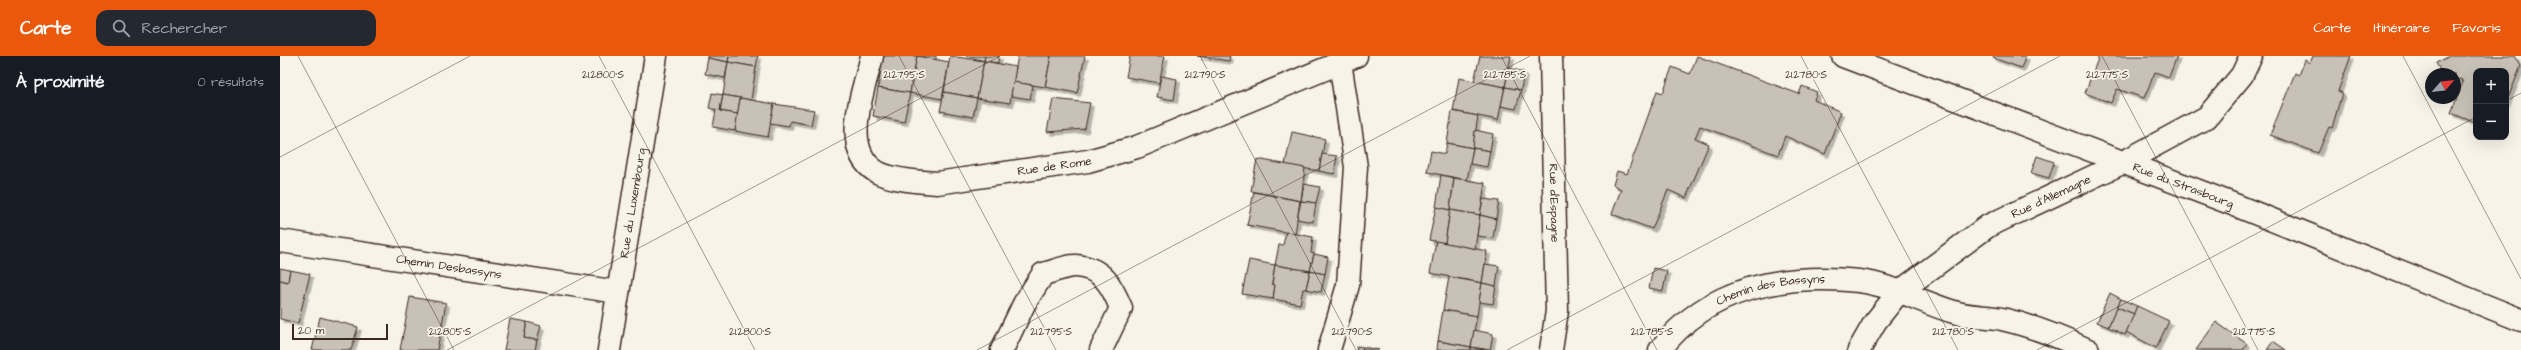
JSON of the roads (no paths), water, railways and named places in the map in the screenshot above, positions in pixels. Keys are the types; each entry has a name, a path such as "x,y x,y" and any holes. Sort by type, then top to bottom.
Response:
{"street":[{"name":"Rue du Luxembourg","path":"609,350 656,56"},
{"name":"Rue de Rome","path":"872,56 857,125 856,145 862,158 878,172 916,182 937,183 1088,161 1137,147 1348,59 1356,167 1348,285 1329,350"},
{"name":"Rue d'Espagne","path":"1551,56 1557,311 1551,350"},
{"name":"Rue du Strasbourg","path":"1843,56 1882,63 2122,163 2230,203 2521,320"},
{"name":"Rue d'Allemagne","path":"1858,350 1875,322 1899,292 1988,226 2122,163 2207,117 2242,75 2251,56"},
{"name":"Chemin Desbassyns","path":"280,241 618,292"},
{"path":"1002,350 1024,304 1043,274 1076,266 1097,272 1111,285 1121,308 1101,350"},
{"name":"Chemin des Bassyns","path":"1660,350 1668,339 1700,310 1746,289 1801,279 1860,281 1899,292"},
{"path":"1899,292 1955,313 2002,319 2047,331 2088,350"}]}
